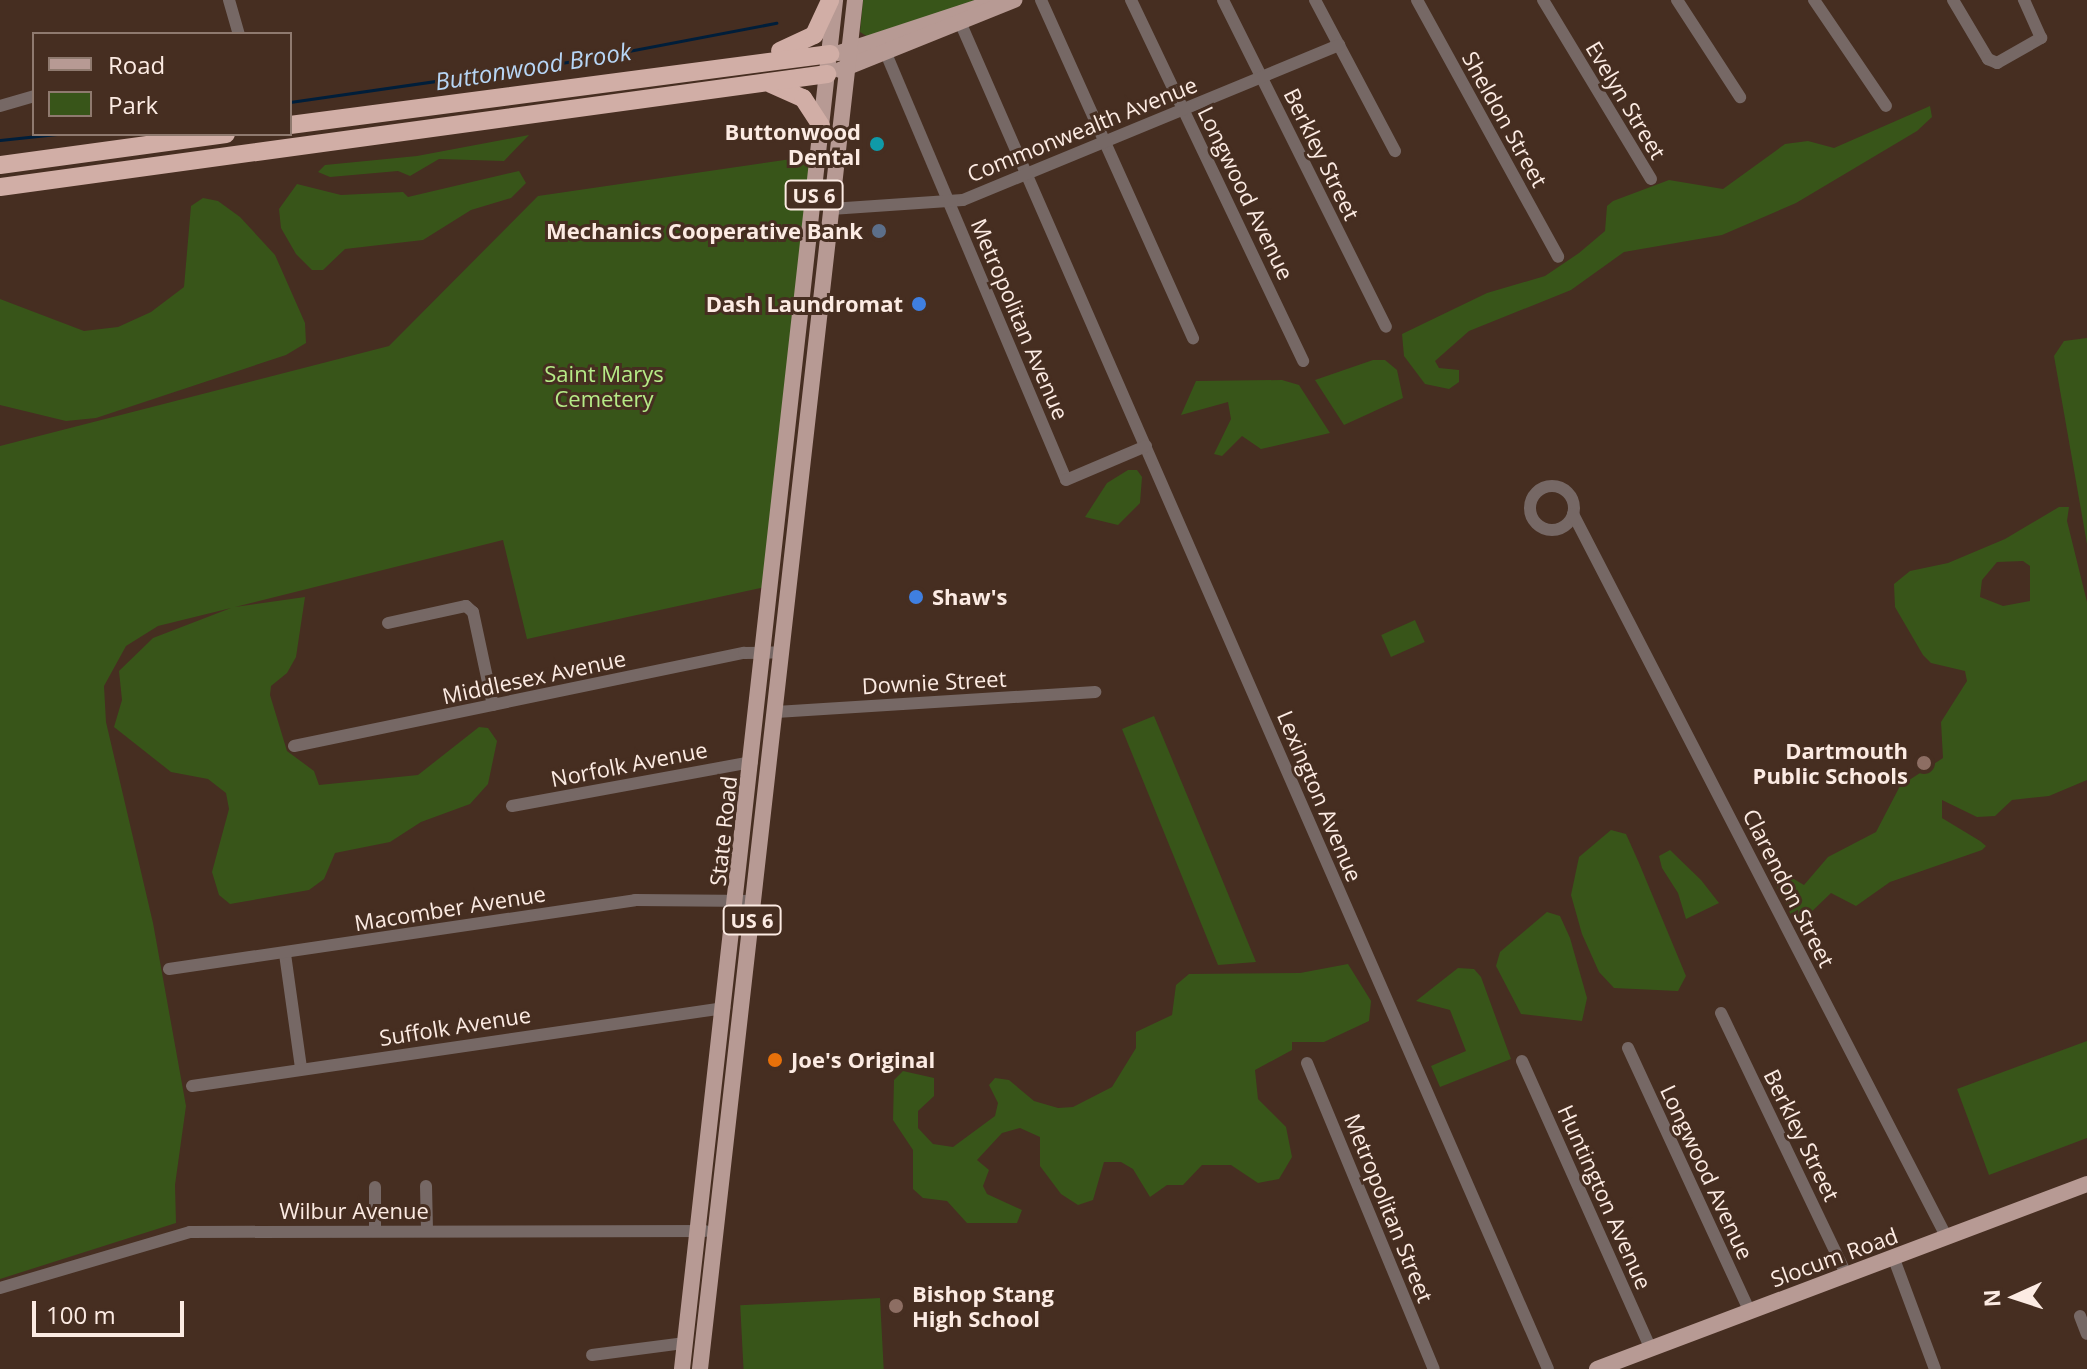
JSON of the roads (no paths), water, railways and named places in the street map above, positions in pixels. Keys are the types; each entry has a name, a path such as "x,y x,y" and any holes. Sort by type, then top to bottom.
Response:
{"highway":[{"path":"663,75 798,46 819,29 833,0"},
{"path":"292,125 830,54"},
{"path":"0,187 827,74"},
{"path":"771,84 803,98 821,126"},
{"path":"0,165 211,136"}],"main road":[{"name":"US 6","path":"793,392 830,54 833,0"},
{"name":"US 6","path":"811,394 855,0"},
{"path":"827,74 848,60 1004,0"},
{"path":"959,18 1014,0"},
{"path":"830,54 848,60"},
{"path":"793,392 811,394"},
{"name":"State Road","path":"700,1369 717,1232 746,901 752,762 793,392"},
{"name":"State Road","path":"682,1369 724,1008 746,901 776,712 811,394"},
{"name":"Slocum Road","path":"1597,1369 2087,1184"}],"street":[{"path":"229,0 238,32"},
{"path":"1041,0 1193,338"},
{"name":"Longwood Avenue","path":"1131,0 1303,361"},
{"name":"Berkley Street","path":"1223,0 1386,327"},
{"path":"1315,0 1395,151"},
{"name":"Sheldon Street","path":"1417,0 1558,257"},
{"name":"Evelyn Street","path":"1543,0 1651,179"},
{"path":"1677,0 1740,97"},
{"path":"1814,0 1886,106"},
{"path":"1953,0 1988,59 2000,62 2035,45 2042,35 2024,0"},
{"name":"Lexington Avenue","path":"959,18 1548,1369"},
{"name":"Commonwealth Avenue","path":"831,209 949,201 1027,173 1339,45"},
{"name":"Metropolitan Avenue","path":"884,48 1066,480 1146,446"},
{"path":"0,106 32,97"},
{"name":"Clarendon Street","path":"1573,514 1947,1238"},
{"path":"388,623 457,605 473,612 493,705"},
{"name":"Middlesex Avenue","path":"294,746 765,652 783,652"},
{"name":"Downie Street","path":"776,712 1095,692"},
{"name":"Norfolk Avenue","path":"512,806 752,762"},
{"name":"Macomber Avenue","path":"169,969 635,900 746,901"},
{"path":"285,954 301,1068"},
{"name":"Suffolk Avenue","path":"192,1086 724,1008"},
{"name":"Berkley Street","path":"1721,1013 1847,1276"},
{"name":"Longwood Avenue","path":"1628,1048 1750,1312"},
{"name":"Huntington Avenue","path":"1522,1061 1651,1349"},
{"name":"Metropolitan Street","path":"1307,1063 1434,1369"},
{"path":"426,1186 427,1231"},
{"path":"375,1187 375,1231"},
{"name":"Wilbur Avenue","path":"0,1288 171,1235 375,1231 717,1232"},
{"path":"1894,1259 1935,1369"},
{"path":"2080,1316 2087,1334"},
{"path":"592,1355 685,1343"}],"waterway":[{"name":"Buttonwood Brook","path":"292,102 576,61 776,23"},
{"name":"Buttonwood Brook","path":"0,140 38,136"}],"place":[{"name":"Buttonwood Dental","path":"877,144"},
{"name":"Mechanics Cooperative Bank","path":"879,231"},
{"name":"Dash Laundromat","path":"919,304"},
{"name":"Shaw's","path":"916,597"},
{"name":"Dartmouth Public Schools","path":"1924,763"},
{"name":"Joe's Original","path":"775,1060"},
{"name":"Bishop Stang High School","path":"896,1306"}],"park label":[{"name":"Saint Marys Cemetery","path":"604,386"}]}
